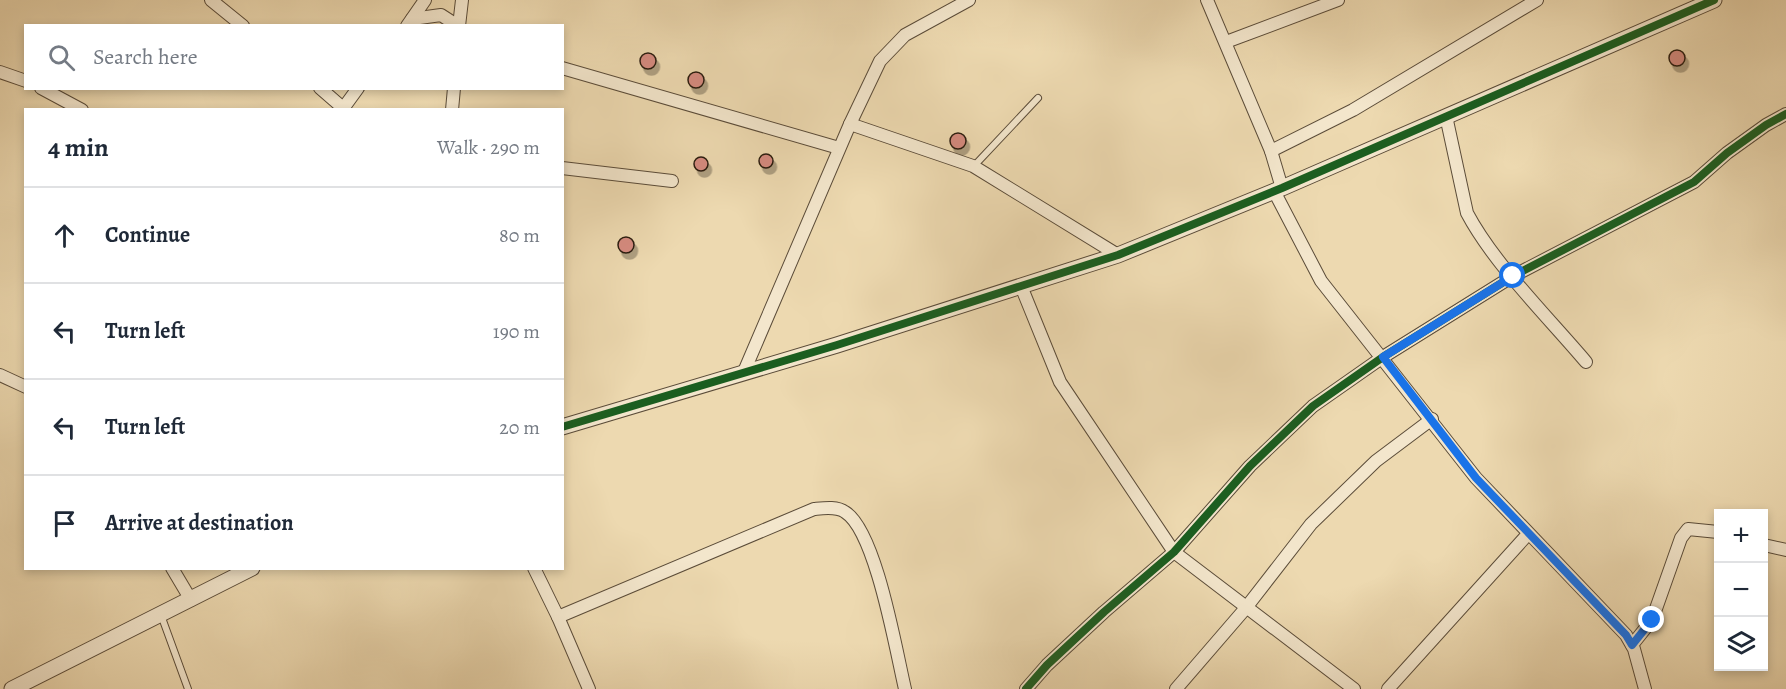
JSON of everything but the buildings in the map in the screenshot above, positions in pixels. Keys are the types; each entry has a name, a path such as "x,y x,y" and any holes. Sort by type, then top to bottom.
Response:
{"street":[{"path":"211,0 241,24"},
{"path":"409,22 425,0"},
{"path":"458,24 462,0"},
{"path":"743,374 870,78 890,48 904,35 969,0"},
{"path":"1226,42 1338,0"},
{"path":"1271,151 1353,110 1537,0"},
{"path":"564,426 743,374 1118,255 1278,189 1714,0"},
{"path":"1210,2 1271,151 1278,189 1321,281 1432,419 1476,478 1626,635 1632,645 1645,689"},
{"path":"409,22 441,15 455,24"},
{"path":"564,69 839,148"},
{"path":"0,72 24,80"},
{"path":"45,90 77,108"},
{"path":"322,90 342,108"},
{"path":"344,108 357,90"},
{"path":"452,108 454,90"},
{"path":"1026,689 1088,627 1174,552 1250,466 1313,406 1383,357 1513,276 1694,182 1727,153 1766,125 1786,114"},
{"path":"1446,116 1467,213 1479,234 1586,362"},
{"path":"850,124 973,166 1118,255"},
{"path":"564,168 672,181"},
{"path":"1021,286 1060,382 1174,552 1245,609 1354,689"},
{"path":"0,375 24,386"},
{"path":"1176,689 1245,609 1311,524 1341,492 1376,461 1432,419"},
{"path":"558,617 814,509 827,507 844,511 859,525 876,569 905,689"},
{"path":"1632,645 1652,620 1681,538 1688,529 1714,532"},
{"path":"1388,689 1528,534"},
{"path":"1768,545 1786,550"},
{"path":"173,570 191,600"},
{"path":"12,689 248,570"},
{"path":"535,570 589,689"}],"lane":[{"path":"973,166 1038,98"},
{"path":"161,615 188,689"}],"cycle path":[{"path":"564,426 837,345 1118,255 1282,188 1714,0"},
{"path":"1026,689 1047,665 1104,612 1174,552 1250,466 1313,406 1383,357 1513,276 1694,182 1727,153 1766,125 1786,114"}],"route":[{"path":"1513,276 1383,357 1476,478 1626,635 1632,645 1652,620"}]}
